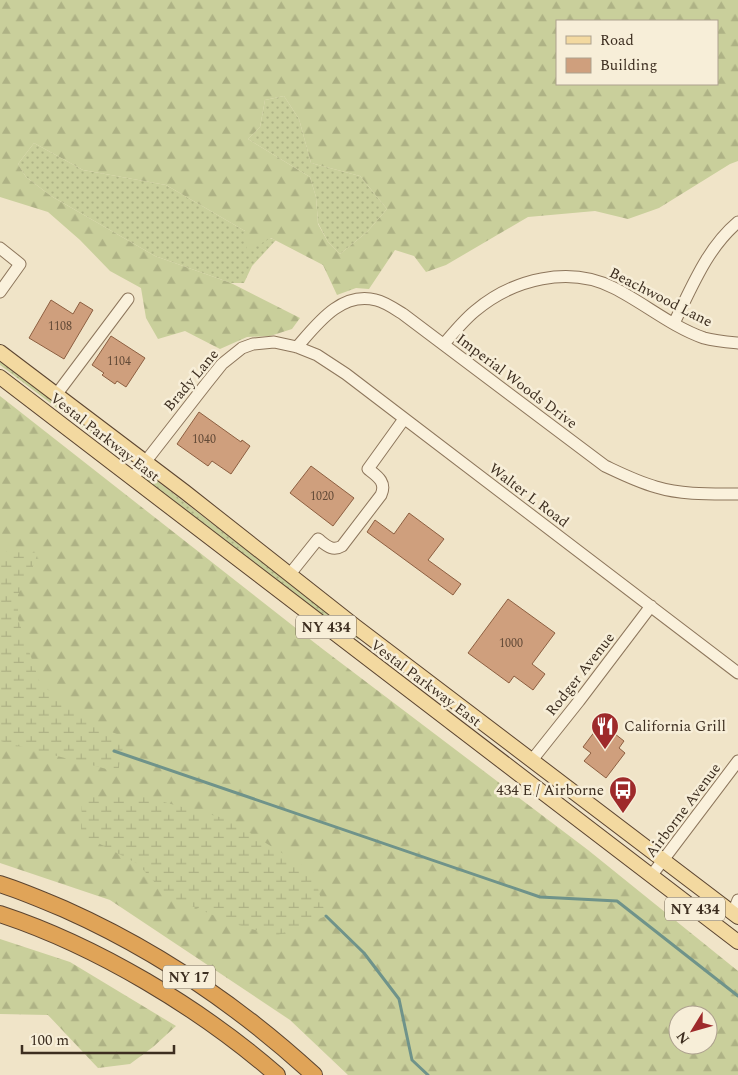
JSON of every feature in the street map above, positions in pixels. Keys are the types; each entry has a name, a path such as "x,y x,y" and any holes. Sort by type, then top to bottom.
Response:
{"highway":[{"name":"NY 17","path":"0,884 87,920 170,965 256,1025 314,1075"},
{"name":"NY 17","path":"0,914 89,951 168,995 215,1026 277,1075"},
{"path":"215,1026 264,1075"}],"main road":[{"name":"Vestal Parkway East","path":"0,352 735,915"},
{"name":"Vestal Parkway East","path":"0,377 738,942"}],"street":[{"path":"674,323 712,250 726,232 738,222"},
{"path":"0,248 20,264 0,292"},
{"name":"Beachwood Lane","path":"444,344 459,326 489,300 516,286 557,276 573,276 613,287 674,323 704,337 738,343"},
{"path":"56,395 128,299"},
{"name":"Imperial Woods Drive","path":"297,347 318,323 339,305 355,299 377,300 404,314 605,466 635,481 657,488 680,492 738,494"},
{"name":"Brady Lane","path":"132,479 206,384 233,354 242,348 254,344 274,342 297,347"},
{"name":"Walter L Road","path":"297,347 317,355 346,374 738,673"},
{"path":"290,574 318,539 330,548 337,549 342,546 382,495 383,484 368,469 404,419"},
{"name":"Rodger Avenue","path":"532,760 651,606"},
{"name":"Airborne Avenue","path":"651,876 738,761"},
{"path":"735,915 738,900"}],"green space":[{"path":"0,0 738,0 738,161 730,164 659,208 628,219 595,211 528,217 446,265 426,272 414,256 395,250 369,289 356,288 337,295 323,265 271,238 247,251 245,231 166,185 83,170 34,143 18,164 26,177 51,196 155,256 231,283 300,318 292,329 270,336 247,337 220,349 185,331 158,339 146,318 141,288 110,271 80,240 48,212 0,197","holes":["284,96 299,119 311,163 360,176 387,209 367,232 340,254 328,242 318,224 316,197 310,177 248,139 260,127 265,100"]},
{"path":"284,96 299,119 311,163 360,176 387,209 367,232 340,254 328,242 318,223 316,197 310,177 248,139 260,127 265,100"},
{"path":"34,143 83,170 166,185 245,231 276,240 252,266 244,283 231,283 155,256 51,196 26,177 18,164"},
{"path":"0,359 124,453 124,456 118,454 0,365"},
{"path":"0,396 320,647 588,850 738,971 738,1075 348,1075 290,1020 110,900 0,863"},
{"path":"144,471 363,640 330,623 141,477"},
{"path":"0,551 38,553 18,595 18,619 40,683 88,723 125,737 118,772 0,741"},
{"path":"82,797 145,797 227,819 313,872 326,916 276,936 235,924 167,896 138,864 81,834"},
{"path":"0,939 70,962 176,1026 153,1047 130,1064 98,1068 48,1015 0,1014"}],"building":[{"path":"51,300 73,314 80,302 93,310 64,359 29,338"},
{"path":"111,336 145,358 126,387 117,381 115,384 92,365"},
{"path":"199,412 241,442 242,440 250,446 231,474 212,461 208,466 177,444"},
{"path":"311,466 354,498 333,526 290,493"},
{"path":"409,513 444,539 428,560 461,584 453,595 367,532 375,520 394,534"},
{"path":"508,599 555,633 532,664 545,674 533,690 514,676 509,683 468,653"},
{"name":"California Grill","path":"601,723 624,741 619,748 625,753 606,778 584,761 591,753 583,747"}],"waterway":[{"path":"114,751 540,897 617,901 738,996"},
{"path":"326,916 364,953 399,999 412,1060 428,1075"}],"place":[{"name":"California Grill","path":"605,750"},
{"name":"434 E / Airborne","path":"623,814"}]}
